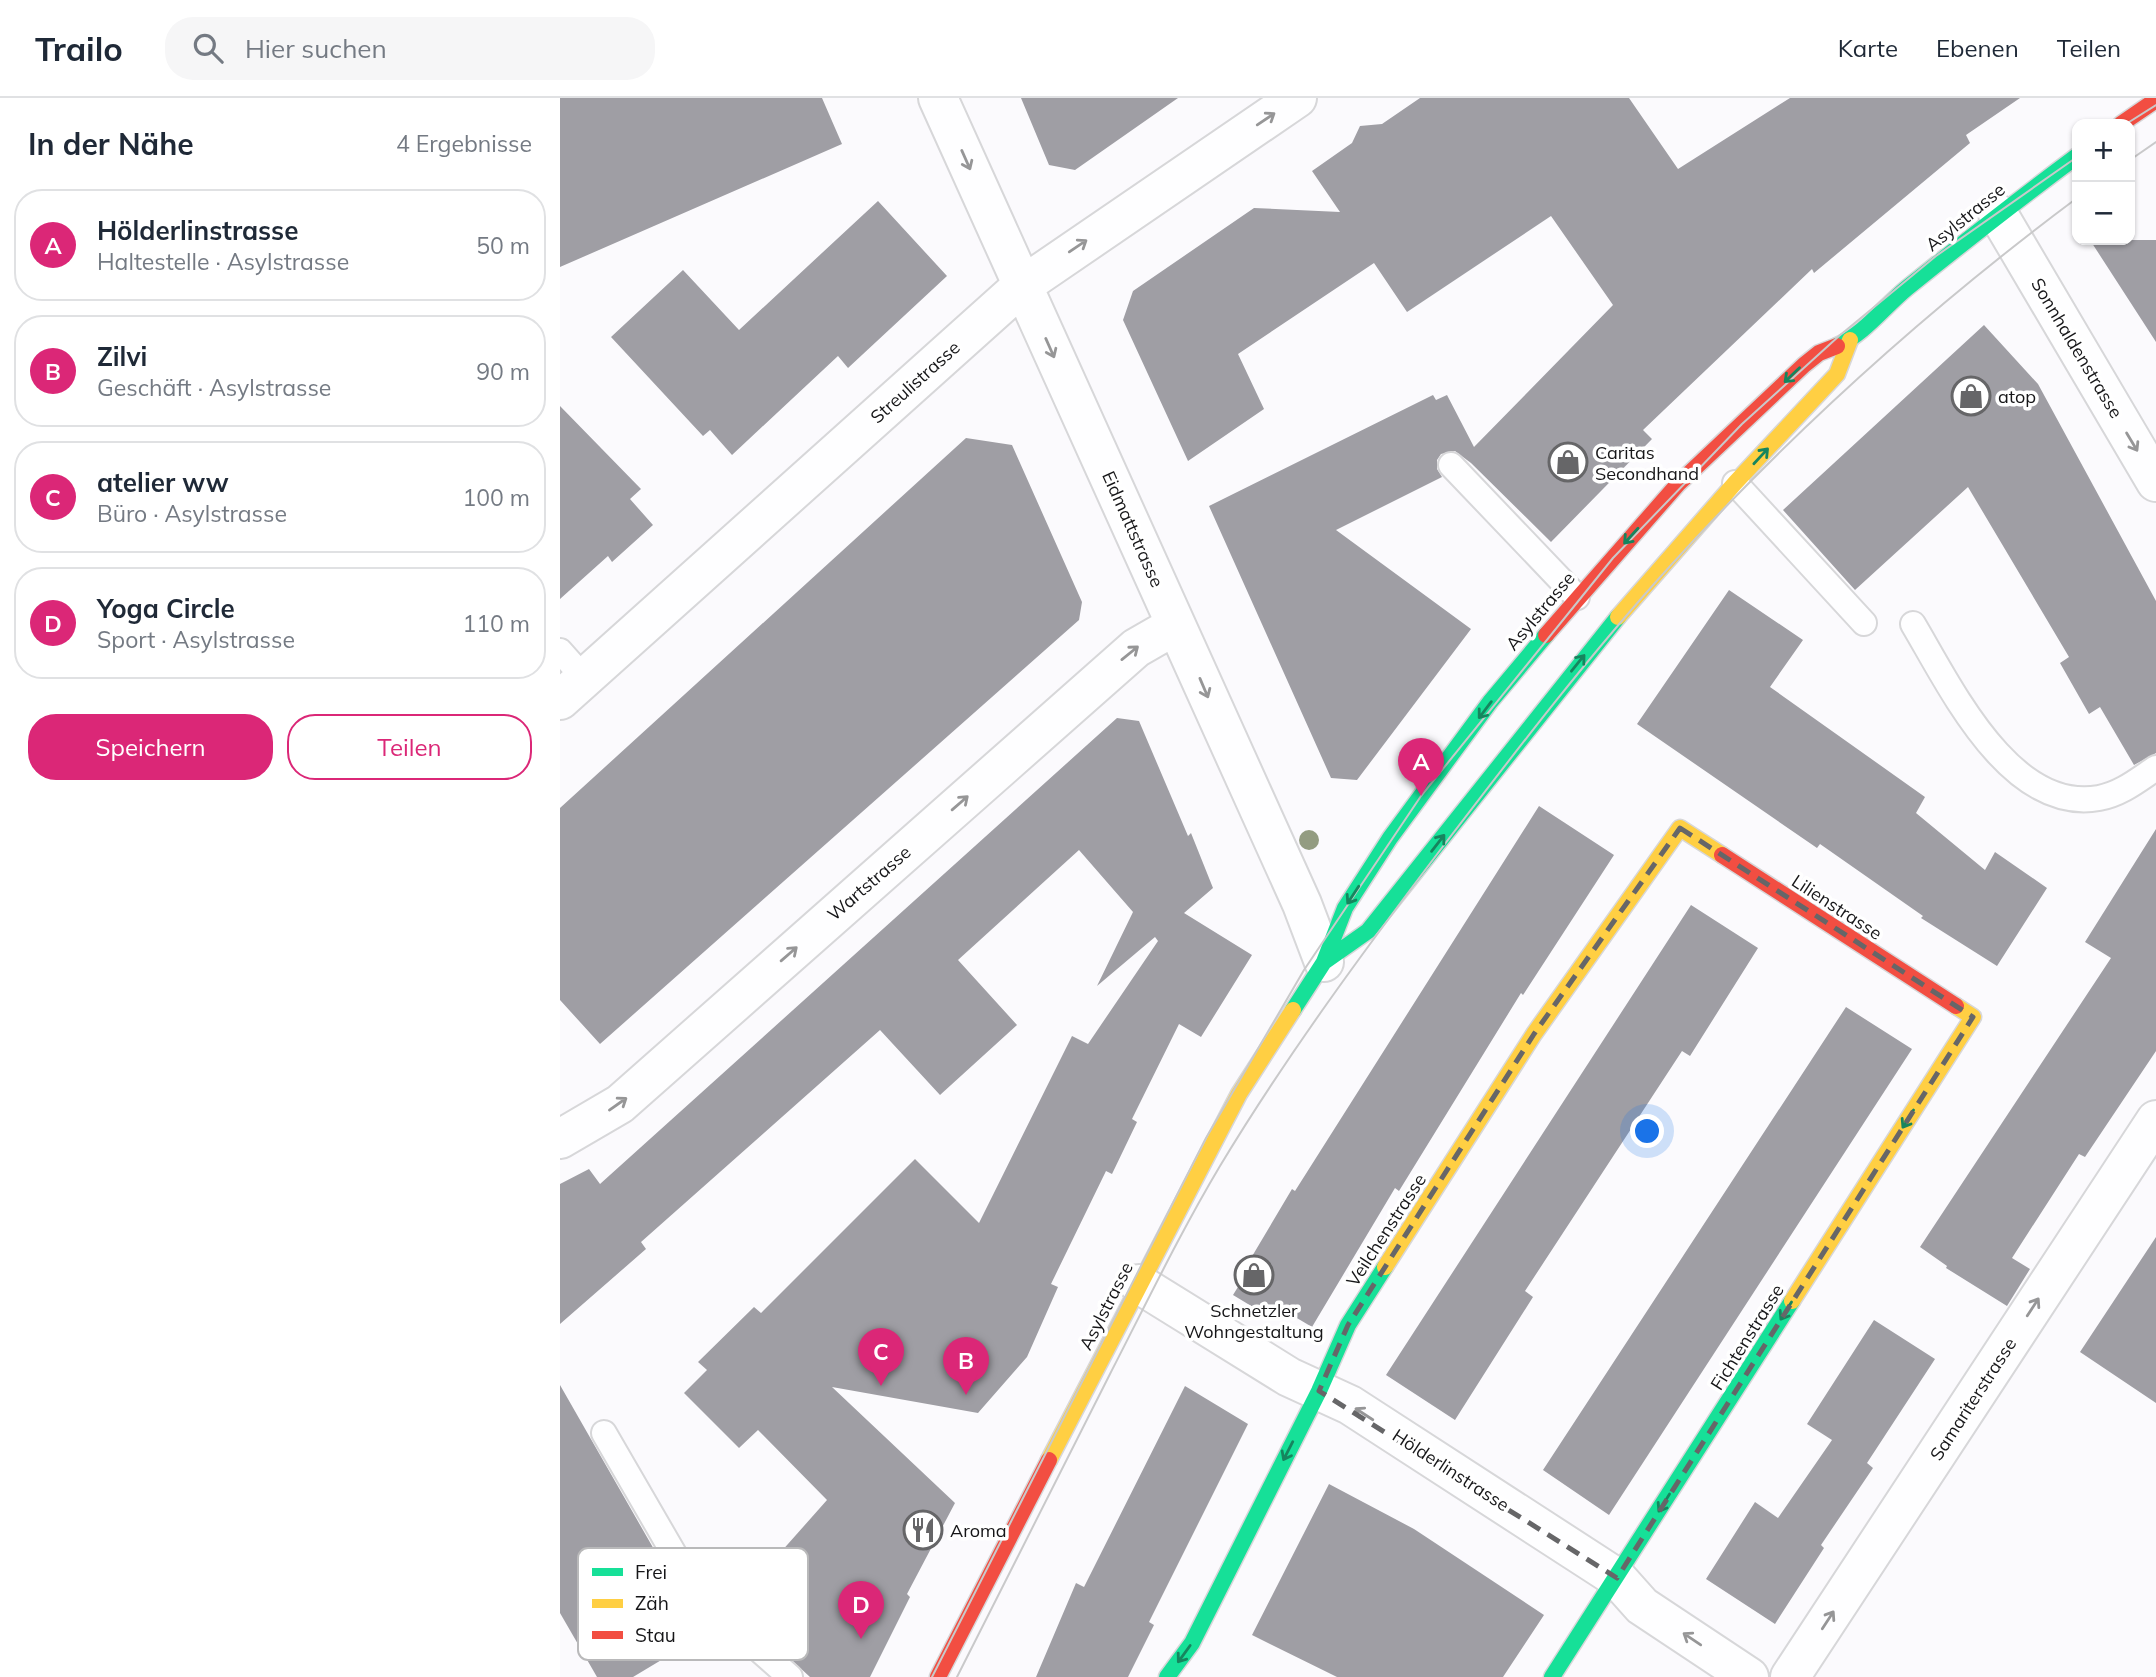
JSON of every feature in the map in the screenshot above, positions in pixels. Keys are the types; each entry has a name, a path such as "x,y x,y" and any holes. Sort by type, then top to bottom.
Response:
{"main road":[{"path":"2128,119 2156,100"},
{"name":"Asylstrasse","path":"938,1677 1239,1094 1324,962 1345,908 1390,838 1490,702 1577,597 1678,484 1804,365 1819,353 1850,340 1894,299 1998,214 2072,160"},
{"name":"Asylstrasse","path":"1324,962 1368,931 1584,656 1735,484 1837,374 1850,340"},
{"name":"Lilienstrasse","path":"1680,828 1973,1017"},
{"name":"Veilchenstrasse","path":"1167,1677 1192,1643 1319,1391 1348,1325 1535,1034 1680,828"},
{"name":"Fichtenstrasse","path":"1552,1677 1973,1017"}],"street":[{"name":"Eidmattstrasse","path":"938,98 1302,904 1324,962"},
{"name":"Streulistrasse","path":"568,676 1022,286 1297,98"},
{"name":"Sonnhaldenstrasse","path":"1998,214 2156,482"},
{"name":"Wartstrasse","path":"560,1139 620,1104 1136,648 1176,625"},
{"name":"Samariterstrasse","path":"1790,1677 2156,1120"},
{"name":"Hölderlinstrasse","path":"1139,1284 1277,1370 1362,1412 1617,1578 1642,1606 1749,1677"}],"lane":[{"path":"1451,465 1577,597"},
{"path":"1735,484 1864,623"},
{"path":"1913,624 1974,725 2024,777 2047,792 2071,798 2098,798 2123,790 2156,768"},
{"path":"604,1433 671,1548"},
{"path":"770,1660 789,1677"}],"highlighted area":[{"path":"1680,828 1973,1017 1617,1578 1319,1391 1348,1325 1534,1034"}],"building":[{"path":"560,98 822,98 842,144 560,267"},
{"path":"1021,98 1178,98 1075,170 1049,165"},
{"path":"1420,98 1629,98 1678,169 1790,98 2020,98 1966,135 1970,143 1814,273 1812,269 1643,430 1652,439 1551,542 1471,463 1455,451 1441,454 1437,460 1437,469 1442,477 1336,530 1471,629 1357,780 1331,778 1209,506 1433,395 1436,400 1447,395 1474,447 1613,305 1551,216 1407,312 1374,263 1238,354 1264,409 1188,461 1123,320 1133,291 1254,208 1340,212 1312,171 1352,143 1360,126 1382,124"},
{"path":"878,201 947,276 848,368 838,356 732,455 710,430 703,436 611,337 683,270 739,330"},
{"path":"2135,240 2156,240 2156,342 2093,245 2135,245"},
{"path":"1984,325 2038,384 2156,601 2156,753 2134,765 2100,707 2089,714 2060,663 2069,657 1968,487 1855,590 1783,510"},
{"path":"560,406 641,489 630,499 653,525 612,562 608,556 560,599"},
{"path":"966,438 1012,445 1082,602 1079,620 600,1044 560,1000 560,808"},
{"path":"1729,590 1803,640 1770,687 1925,797 1916,813 1985,870 1995,852 2047,888 1997,966 1921,918 1923,916 1820,844 1817,848 1637,724"},
{"path":"1117,718 1139,721 1188,836 1191,833 1213,888 1184,913 1252,955 1201,1037 1179,1024 1132,1119 1137,1122 1112,1174 1106,1171 1051,1284 1058,1287 1027,1357 978,1413 832,1387 955,1503 907,1594 910,1597 870,1677 810,1677 792,1660 808,1660 808,1548 784,1548 827,1500 758,1430 739,1448 684,1393 707,1370 698,1362 754,1307 761,1313 915,1159 979,1223 1072,1036 1088,1044 1158,941 1155,937 1097,986 1133,912 1079,850 958,960 1017,1025 940,1095 880,1030 641,1242 646,1249 560,1324 560,1184 589,1169 600,1184"},
{"path":"1539,806 1614,855 1523,995 1521,993 1399,1191 1395,1188 1312,1327 1280,1308 1273,1319 1233,1295 1241,1282 1238,1280 1292,1189 1295,1191"},
{"path":"2156,829 2156,1051 2085,1157 2079,1154 2012,1258 2030,1269 2007,1306 1946,1268 1947,1266 1920,1247 2111,958 2085,942"},
{"path":"1691,905 1758,948 1690,1056 1682,1051 1525,1291 1533,1297 1455,1420 1386,1375"},
{"path":"1846,1007 1912,1049 1609,1515 1543,1470"},
{"path":"2156,1237 2156,1403 2080,1352"},
{"path":"1874,1320 1935,1359 1867,1463 1873,1468 1821,1545 1824,1548 1775,1624 1706,1579 1755,1502 1778,1518 1832,1440 1807,1424"},
{"path":"560,1385 653,1548 578,1548 578,1644 560,1613"},
{"path":"1185,1386 1248,1424 1149,1622 1154,1625 1128,1677 1036,1677 1076,1583 1084,1587"},
{"path":"1329,1484 1414,1529 1544,1615 1503,1677 1337,1677 1252,1635"},
{"path":"587,1660 661,1660 633,1677 597,1677"}],"tram line":[{"path":"2134,119 2156,105"},
{"path":"2135,157 2156,142"},
{"path":"932,1677 1206,1138 1304,970 1421,796 1613,558 1742,424 1839,336 1936,256 2072,161"},
{"path":"957,1677 1164,1269 1220,1166 1326,1004 1441,849 1582,668 1719,514 1866,371 1969,282 2072,202"}],"traffic: fast":[{"path":"1837,346 1856,335 1907,288 2072,160"},
{"path":"1324,962 1368,931 1618,617"},
{"path":"1293,1010 1324,962 1345,908 1390,838 1490,702 1546,635"},
{"path":"1167,1677 1192,1643 1319,1391 1348,1325 1385,1267"},
{"path":"1552,1677 1792,1301"}],"traffic: slow":[{"path":"1618,617 1735,483 1837,374 1850,340"},
{"path":"1385,1267 1534,1034 1680,828 1722,855"},
{"path":"1792,1301 1973,1017 1956,1006"},
{"path":"1049,1460 1239,1094 1293,1010"}],"traffic: jam":[{"path":"2128,119 2156,100"},
{"path":"1546,635 1678,484 1804,365 1819,353 1837,346"},
{"path":"1722,855 1956,1006"},
{"path":"938,1677 1049,1460"}],"place":[{"name":"atop","path":"1971,396"},
{"name":"Caritas Secondhand","path":"1568,462"},
{"name":"Hölderlinstrasse","path":"1421,796"},
{"name":"Schnetzler Wohngestaltung","path":"1254,1275"},
{"name":"atelier ww","path":"881,1386"},
{"name":"Zilvi","path":"966,1395"},
{"name":"Aroma","path":"923,1530"},
{"name":"Yoga Circle","path":"861,1639"}]}
